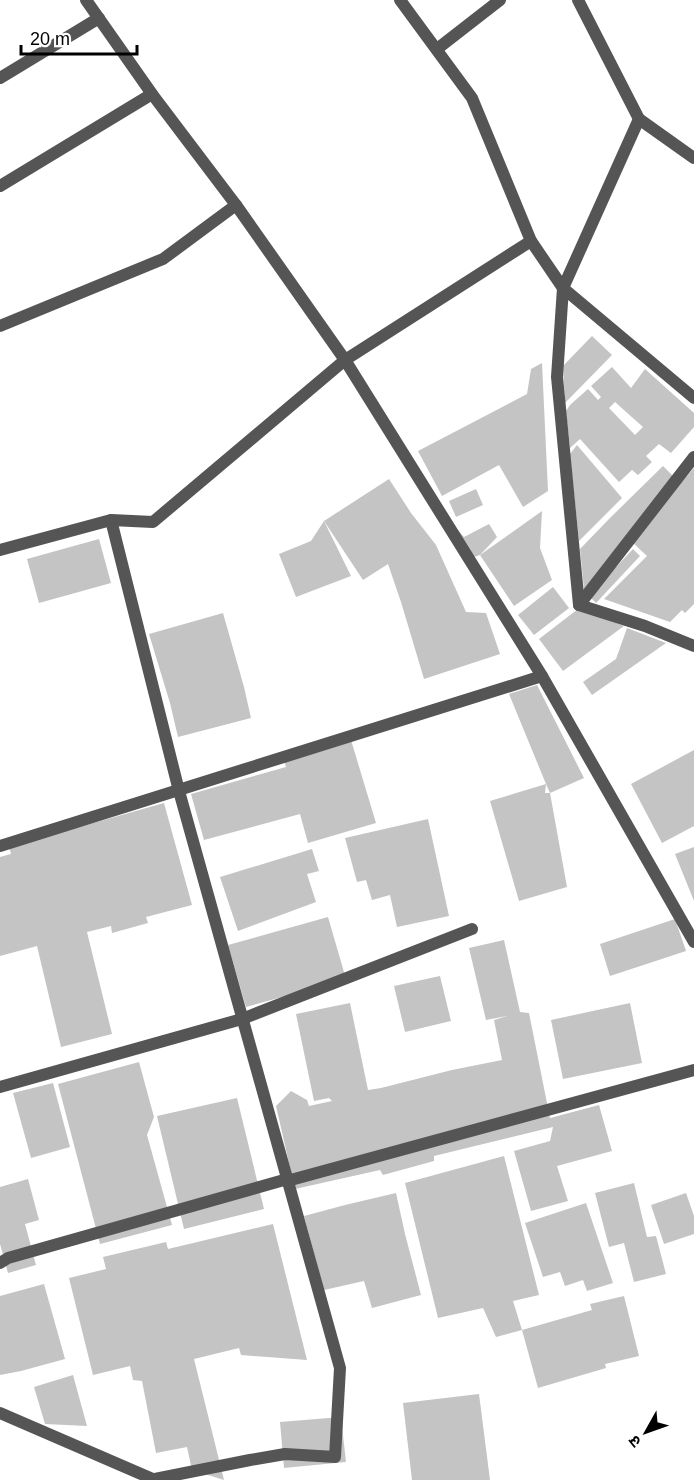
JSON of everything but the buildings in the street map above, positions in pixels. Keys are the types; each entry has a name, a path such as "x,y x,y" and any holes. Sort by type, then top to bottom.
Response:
{"street":[{"path":"86,0 236,205 345,360 542,676 694,942"},
{"path":"400,0 472,98 531,241 563,288 694,398"},
{"path":"437,49 500,0"},
{"path":"578,0 639,119 694,158"},
{"path":"0,78 99,18"},
{"path":"0,186 152,93"},
{"path":"579,605 557,377 563,288 639,119"},
{"path":"0,326 163,259 236,205"},
{"path":"0,550 111,520 153,522 345,360 531,241"},
{"path":"579,605 694,457"},
{"path":"0,1413 155,1480 285,1454 335,1457 340,1368 178,791 111,520"},
{"path":"579,605 645,626 694,646"},
{"path":"0,846 542,676"},
{"path":"0,1087 242,1019 472,929"},
{"path":"0,1263 19,1254 284,1180 694,1070"}]}
